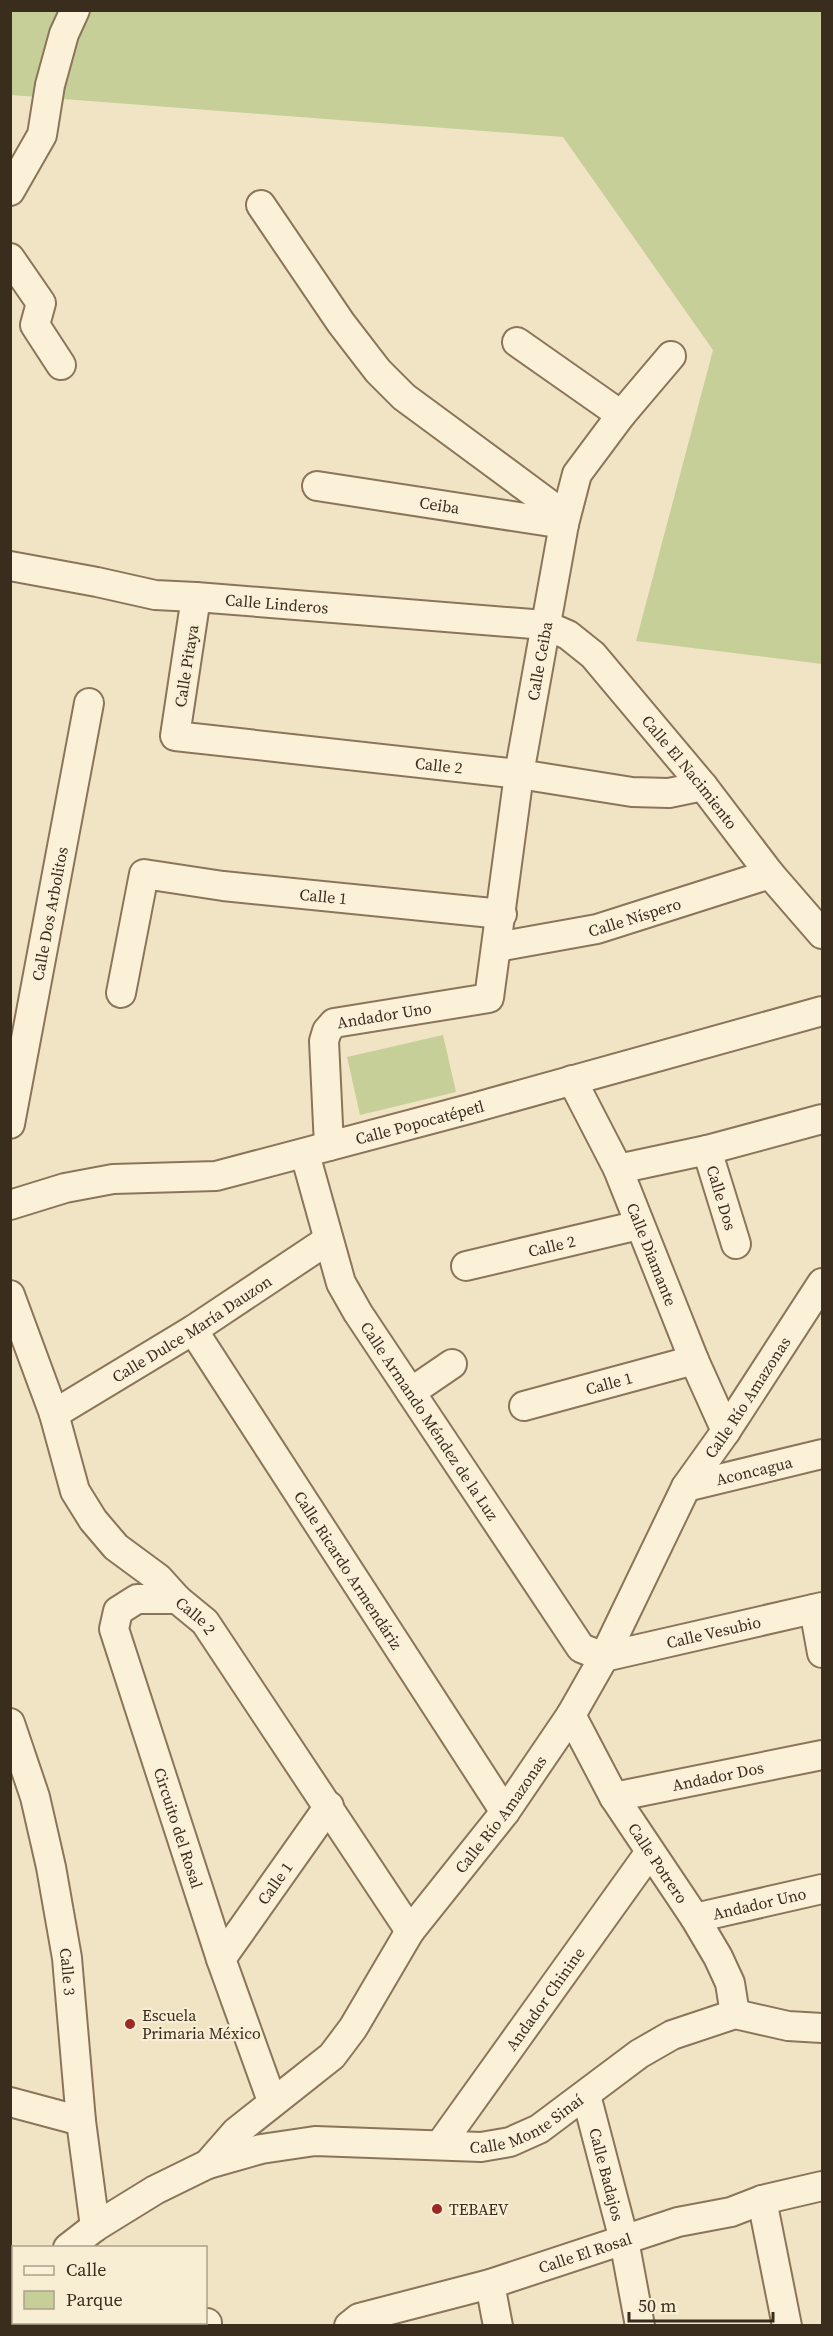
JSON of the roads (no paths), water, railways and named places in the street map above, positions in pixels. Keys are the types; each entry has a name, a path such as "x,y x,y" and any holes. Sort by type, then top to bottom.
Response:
{"street":[{"path":"10,191 42,135 50,85 64,34 75,10"},
{"path":"261,205 341,323 378,371 404,397 549,504 564,524"},
{"path":"10,258 41,303 35,325 61,365"},
{"path":"517,342 621,414"},
{"name":"Calle Ceiba","path":"489,998 519,774 564,524 577,474 621,414 671,356"},
{"name":"Ceiba","path":"317,486 564,524"},
{"name":"Calle Linderos","path":"10,566 154,595 545,625"},
{"name":"Calle Pitaya","path":"175,736 196,597"},
{"name":"Calle El Nacimiento","path":"545,625 568,635 593,655 703,786 770,874 822,934"},
{"name":"Calle Dos Arbolitos","path":"10,1124 89,703"},
{"name":"Calle 2","path":"175,736 519,774 632,792 669,793 703,786"},
{"name":"Calle 1","path":"121,993 144,874 223,886 502,914"},
{"name":"Calle Níspero","path":"497,947 597,929 770,874"},
{"name":"Andador Uno","path":"317,1150 324,1041 327,1031 334,1023 489,998"},
{"name":"Calle Popocatépetl","path":"10,1205 66,1188 113,1179 216,1176 822,1011"},
{"name":"Calle Diamante","path":"572,1080 618,1169 694,1360 726,1431"},
{"path":"618,1169 707,1150 822,1119"},
{"name":"Calle Armando Méndez de la Luz","path":"317,1150 328,1240 341,1284 581,1648 604,1657"},
{"name":"Calle Dos","path":"707,1150 736,1244"},
{"name":"Calle 2","path":"466,1266 639,1225"},
{"name":"Calle Dulce María Dauzon","path":"54,1414 193,1330 328,1240"},
{"name":"Calle Río Amazonas","path":"69,2246 95,2227 155,2190 208,2164 236,2132 272,2101 332,2056 353,2028 410,1930 505,1812 571,1715 604,1657 686,1487 726,1431 822,1283"},
{"name":"Calle 2","path":"10,1295 54,1414 75,1491 93,1520 116,1546 158,1578 177,1599 204,1622 410,1930"},
{"name":"Calle Ricardo Armendáriz","path":"193,1330 505,1812"},
{"name":"Calle 1","path":"524,1406 694,1360"},
{"path":"411,1392 452,1364"},
{"name":"Aconcagua","path":"686,1487 822,1454"},
{"name":"Circuito del Rosal","path":"177,1599 137,1599 118,1611 114,1629 220,1959 272,2101"},
{"path":"818,1608 822,1653"},
{"name":"Calle Vesubio","path":"604,1657 818,1608"},
{"name":"Calle Potrero","path":"571,1715 614,1797 695,1918 718,1957 730,1983 735,2014"},
{"name":"Calle 3","path":"10,1723 23,1797 51,1867 67,1958 81,2121 95,2227"},
{"name":"Andador Dos","path":"614,1797 822,1755"},
{"name":"Calle 1","path":"220,1959 329,1806"},
{"name":"Andador Chinine","path":"440,2145 650,1852"},
{"name":"Andador Uno","path":"695,1918 822,1889"},
{"path":"735,2014 788,2026 822,2028"},
{"name":"Calle Monte Sinaí","path":"208,2164 261,2149 315,2141 480,2147 510,2142 539,2129 639,2054 672,2035 735,2014"},
{"name":"Calle Badajos","path":"586,2095 624,2240 640,2325"},
{"path":"10,2102 81,2121"},
{"name":"Calle El Rosal","path":"349,2325 359,2318 490,2284 678,2222 731,2212 762,2200 822,2186"},
{"path":"762,2200 787,2325"},
{"path":"490,2284 498,2325"}],"place":[{"name":"Escuela Primaria México","path":"130,2024"},
{"name":"TEBAEV","path":"437,2209"}]}
